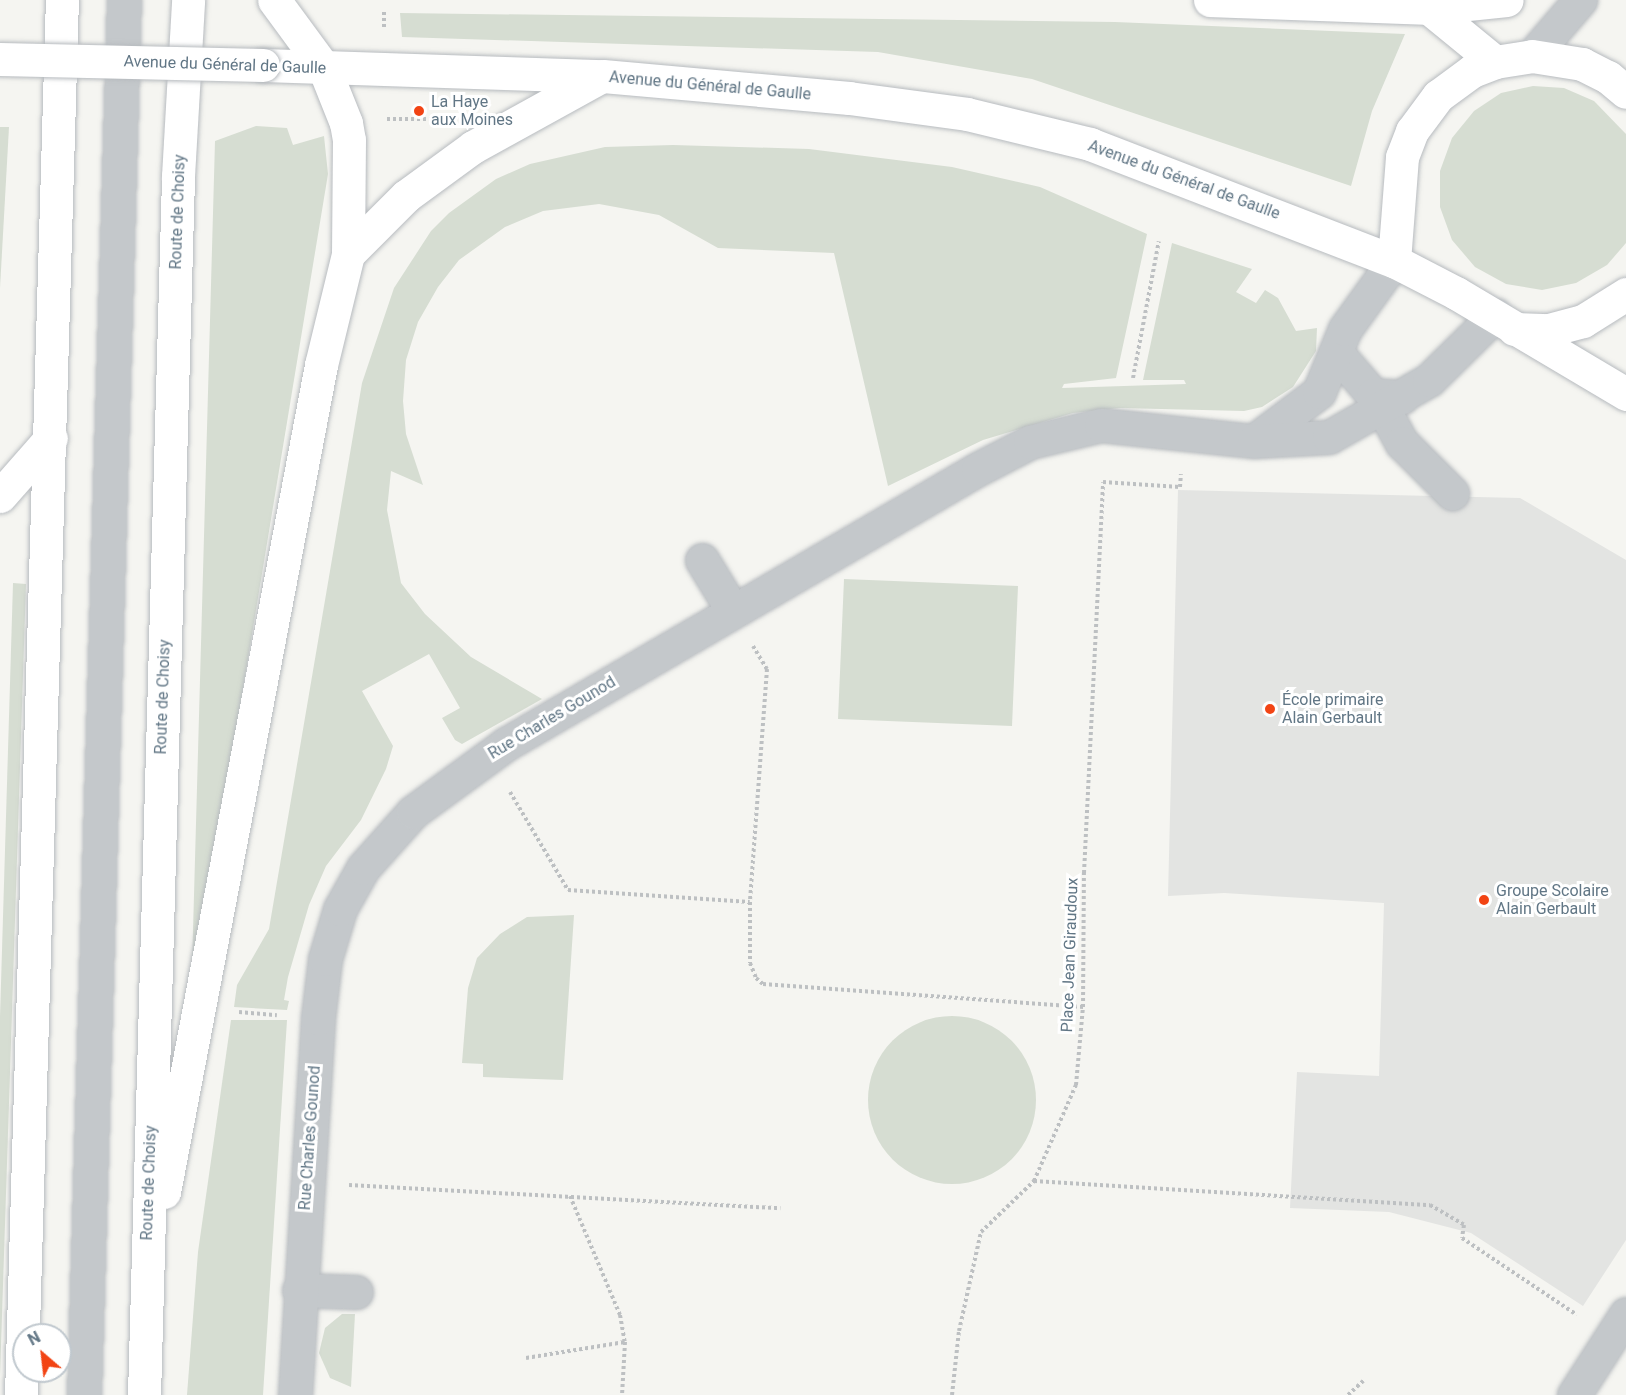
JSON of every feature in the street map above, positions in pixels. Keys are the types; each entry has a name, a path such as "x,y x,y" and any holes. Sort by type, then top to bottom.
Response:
{"main road":[{"path":"21,1395 51,438 62,0"},
{"name":"Route de Choisy","path":"144,1395 178,176 188,0"},
{"path":"146,1282 206,986 321,365 348,254 349,140 324,68 274,0"},
{"path":"1210,0 1429,8 1507,0"},
{"path":"1429,8 1495,62"},
{"path":"1394,261 1397,185 1402,157 1412,131 1438,96 1472,71 1495,62 1532,56 1582,64 1608,77 1626,92"},
{"name":"Avenue du Général de Gaulle","path":"0,59 603,76 849,98 967,114 1090,144 1394,261 1504,322"},
{"path":"348,254 406,196 473,147 603,76"},
{"path":"1504,322 1549,330 1583,321 1626,294"},
{"path":"1504,322 1626,394"},
{"path":"0,496 51,438"}],"street":[{"path":"84,1395 124,0"},
{"path":"1532,56 1580,0"},
{"path":"1254,441 1319,392 1345,329 1394,261"},
{"name":"Rue Charles Gounod","path":"295,1395 299,1290 325,959 340,909 363,868 404,820 443,787 506,744 740,624 978,469 1030,442 1101,425 1254,441 1329,437 1393,403 1430,380 1504,322"},
{"path":"1336,352 1373,395 1393,403 1402,443 1452,493"},
{"path":"702,560 740,624"},
{"path":"299,1290 356,1292"},
{"path":"1574,1395 1626,1314"}],"path":[{"path":"376,119 444,119"},
{"path":"1133,378 1159,241"},
{"name":"Place Jean Giraudoux","path":"952,1395 959,1331 981,1232 1034,1181 1076,1085 1083,1007 1084,873 1103,482 1180,487 1182,468"},
{"path":"740,624 767,669 750,902 750,963 763,984 1083,1007"},
{"path":"508,789 568,890 750,902"},
{"path":"235,1012 279,1015"},
{"path":"1034,1181 1430,1205 1464,1225 1462,1238 1583,1318"},
{"path":"336,1184 780,1208"},
{"path":"570,1196 620,1314 625,1342 622,1395"},
{"path":"526,1358 625,1342"},
{"path":"1348,1395 1363,1382"}],"shaded area":[{"path":"400,13 1115,22 1405,34 1372,111 1351,186 1032,79 878,52 402,37"},
{"path":"1533,86 1564,88 1594,101 1626,134 1626,243 1607,265 1576,283 1542,290 1506,284 1475,267 1452,240 1440,207 1440,171 1452,138 1474,111 1501,93"},
{"path":"256,126 287,128 293,145 324,136 328,174 238,719 192,967 215,141"},
{"path":"0,127 9,127 0,288"},
{"path":"673,145 809,149 952,167 1040,187 1147,234 1116,378 1064,384 1062,388 1186,384 1184,380 1143,380 1172,243 1252,269 1236,292 1256,303 1265,290 1278,298 1296,331 1317,328 1316,351 1293,387 1262,407 1244,411 1120,408 1073,413 983,440 888,486 834,253 718,248 659,215 599,204 543,211 505,227 459,260 438,287 418,322 406,360 403,401 406,434 423,485 391,471 387,510 401,583 425,614 471,657 542,699 462,744 455,740 442,718 460,708 429,654 362,691 393,746 386,769 361,820 326,866 309,905 288,977 284,1000 289,1001 287,1010 234,1007 237,985 269,929 362,383 394,288 431,231 449,213 496,179 530,164 605,147"},
{"name":"Groupe Scolaire Alain Gerbault","path":"1178,490 1520,498 1626,560 1626,1240 1583,1306 1471,1233 1389,1212 1290,1208 1297,1072 1379,1076 1384,903 1224,893 1168,896"},
{"path":"844,579 1018,586 1012,726 838,719"},
{"path":"13,583 26,584 0,1377 0,1017"},
{"path":"574,915 563,1080 483,1077 483,1064 462,1063 468,988 477,958 500,934 527,917"},
{"path":"952,1016 984,1022 999,1030 1011,1041 1022,1053 1030,1068 1036,1100 1030,1132 1022,1147 1011,1159 999,1170 984,1178 952,1184 920,1178 905,1170 893,1159 882,1147 874,1132 868,1100 874,1068 882,1053 893,1041 905,1030 920,1022"},
{"path":"231,1020 287,1020 263,1395 187,1395 198,1252"},
{"path":"342,1314 355,1314 351,1387 330,1378 319,1353 325,1328"}],"place":[{"name":"La Haye aux Moines","path":"419,111"},
{"name":"École primaire Alain Gerbault","path":"1270,709"},
{"name":"Groupe Scolaire Alain Gerbault","path":"1484,900"}]}
